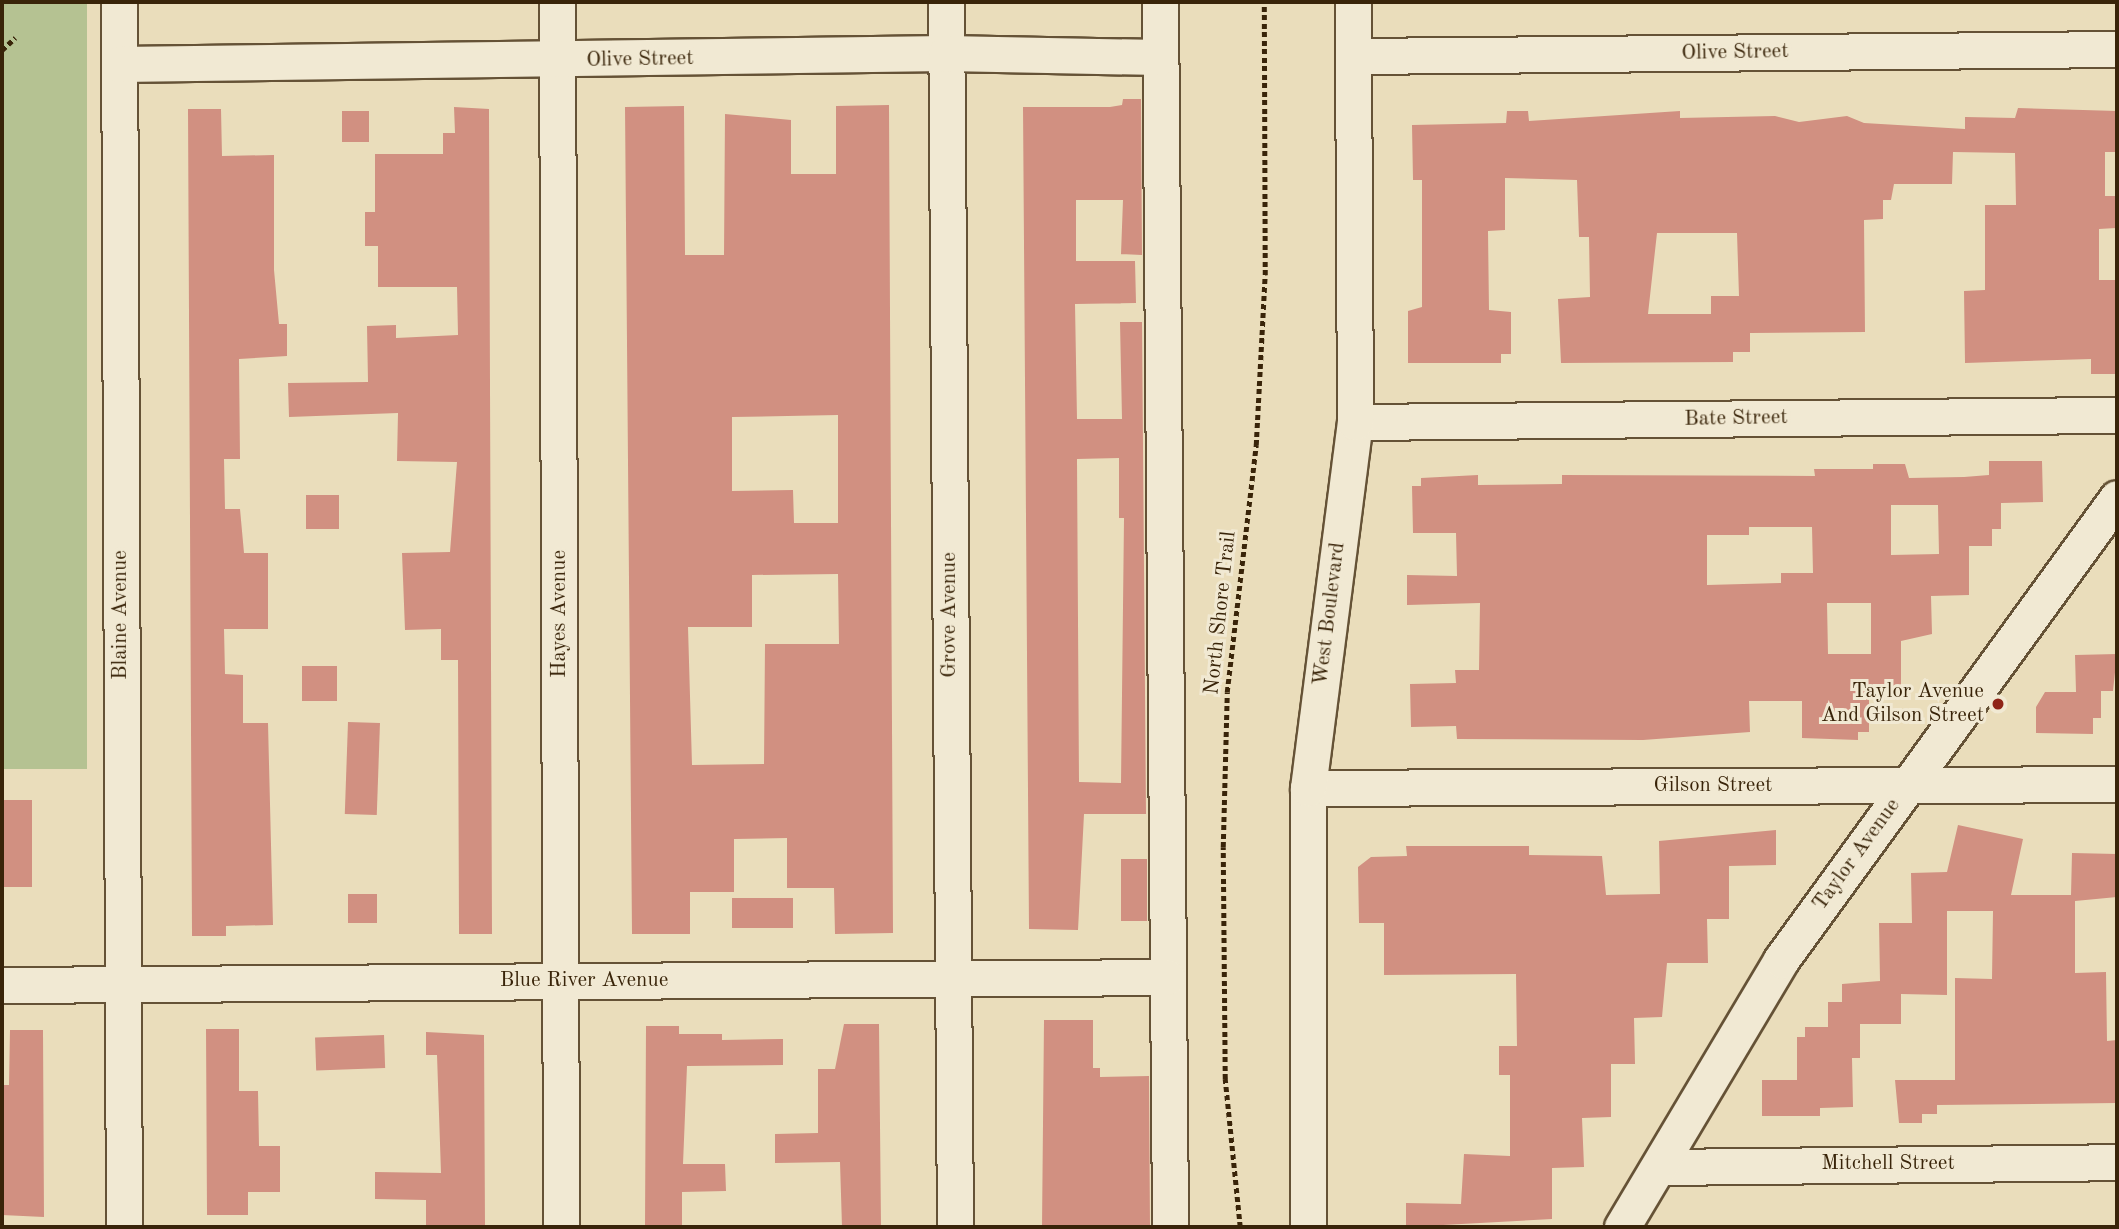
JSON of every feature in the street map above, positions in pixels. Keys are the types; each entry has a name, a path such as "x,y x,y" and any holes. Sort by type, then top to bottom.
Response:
{"street":[{"name":"Blaine Avenue","path":"119,2 124,1227"},
{"name":"Hayes Avenue","path":"557,2 561,1227"},
{"name":"Grove Avenue","path":"946,2 955,1227"},
{"path":"1160,2 1170,1227"},
{"name":"West Boulevard","path":"1308,1227 1308,788 1355,422 1353,2"},
{"name":"Olive Street","path":"1353,56 2117,49"},
{"name":"Olive Street","path":"119,64 558,61 946,53 1160,57"},
{"name":"Bate Street","path":"1355,422 2117,415"},
{"name":"Taylor Avenue","path":"1622,1227 1781,960 2117,498"},
{"name":"Gilson Street","path":"1308,788 2117,784"},
{"name":"Blue River Avenue","path":"2,985 1167,977"},
{"name":"Mitchell Street","path":"1659,1167 2117,1163"}],"path":[{"name":"North Shore Trail","path":"1240,1227 1225,1079 1223,847 1227,692 1256,445 1265,275 1264,2"},
{"path":"2,50 15,38"}],"green space":[{"path":"2,2 87,2 87,769 2,769"}],"building":[{"path":"1123,99 1141,99 1142,255 1121,254 1123,200 1076,200 1076,261 1135,261 1136,303 1075,304 1077,419 1122,419 1120,322 1142,322 1146,814 1084,814 1078,930 1029,929 1023,107 1122,105","holes":["1119,458 1119,518 1124,518 1121,783 1079,782 1077,459"]},
{"path":"889,105 893,933 835,934 834,888 787,888 787,838 734,839 734,892 690,892 690,934 632,934 625,107 684,106 685,255 724,255 725,114 791,120 791,174 836,174 836,106","holes":["838,415 838,523 794,523 793,490 732,491 732,417","838,574 839,644 765,644 764,764 692,765 688,627 752,627 752,575"]},
{"path":"454,107 489,109 492,934 459,934 458,660 441,660 441,629 405,630 402,553 450,552 457,462 397,461 398,413 289,417 288,383 368,382 367,326 396,325 396,338 458,335 457,287 378,287 378,246 365,246 365,212 375,212 375,154 443,154 443,133 455,133"},
{"path":"2018,108 2117,111 2117,152 2105,152 2105,196 2115,196 2116,228 2099,229 2099,280 2117,280 2117,374 2091,374 2091,359 1965,363 1964,291 1985,290 1985,205 2016,205 2015,153 1953,152 1952,184 1894,184 1891,200 1883,200 1883,219 1864,220 1865,332 1750,333 1750,352 1733,352 1733,362 1561,363 1558,299 1590,297 1589,237 1579,237 1577,180 1505,178 1505,230 1488,231 1489,310 1511,312 1511,354 1501,354 1501,363 1408,363 1408,311 1422,307 1422,180 1413,180 1412,125 1506,123 1507,111 1528,111 1529,121 1680,111 1680,118 1775,116 1799,122 1847,116 1864,123 1965,129 1965,117 2015,118","holes":["1657,233 1737,233 1739,296 1711,296 1711,314 1648,314"]},
{"path":"188,109 221,109 222,156 274,155 274,270 279,324 287,324 287,356 239,359 240,459 224,459 225,509 240,509 244,553 268,553 268,629 224,629 225,674 243,675 243,723 268,723 273,925 226,926 226,936 192,936"},
{"path":"342,111 369,111 369,142 342,142"},
{"path":"1989,461 2042,461 2043,502 2001,503 2001,529 1992,529 1992,546 1969,546 1969,595 1931,596 1932,634 1901,641 1901,691 1869,694 1869,732 1858,732 1858,740 1802,738 1802,701 1749,701 1750,732 1643,740 1457,739 1456,726 1411,727 1410,684 1456,683 1455,670 1479,670 1480,603 1407,605 1407,575 1457,576 1456,533 1413,533 1412,486 1421,486 1421,478 1478,475 1478,485 1562,484 1562,475 1815,476 1814,469 1873,469 1873,464 1905,464 1909,478 1989,475","holes":["1891,505 1938,505 1939,554 1891,555","1749,527 1812,527 1813,573 1781,573 1781,583 1707,585 1707,535 1749,535","1827,603 1871,603 1871,654 1828,654"]},
{"path":"306,495 339,495 339,529 306,529"},
{"path":"2117,654 2113,691 2101,691 2101,718 2093,718 2093,734 2036,733 2036,707 2045,692 2076,692 2075,655"},
{"path":"302,666 337,666 337,701 302,701"},
{"path":"348,722 380,723 377,815 345,814"},
{"path":"2,800 32,800 32,887 2,887"},
{"path":"1958,825 2023,839 2011,895 2071,895 2072,853 2117,854 2117,897 2075,901 2075,973 2106,972 2107,1041 2117,1040 2117,1103 1937,1105 1937,1114 1922,1114 1922,1123 1899,1123 1895,1080 1955,1080 1955,978 1992,979 1993,911 1947,911 1947,995 1901,994 1901,1024 1860,1024 1860,1058 1852,1058 1853,1107 1820,1108 1820,1116 1762,1116 1762,1080 1797,1080 1797,1037 1805,1037 1805,1027 1828,1027 1828,1002 1842,1002 1842,984 1880,981 1879,923 1912,923 1911,873 1947,872"},
{"path":"1776,830 1776,865 1729,866 1729,919 1707,919 1708,963 1667,963 1662,1017 1634,1018 1635,1064 1611,1064 1611,1117 1582,1118 1584,1167 1552,1168 1552,1219 1406,1227 1406,1203 1461,1204 1464,1154 1510,1156 1510,1075 1499,1075 1499,1046 1517,1046 1516,974 1384,975 1384,923 1359,923 1358,867 1371,857 1407,856 1406,846 1529,846 1529,855 1602,856 1606,895 1660,894 1659,841"},
{"path":"1121,859 1147,859 1147,921 1121,921"},
{"path":"348,894 377,894 377,923 348,923"},
{"path":"732,898 793,898 793,928 732,928"},
{"path":"1044,1020 1093,1020 1093,1068 1100,1068 1100,1077 1149,1076 1150,1227 1042,1227"},
{"path":"844,1024 879,1024 881,1226 842,1227 840,1162 775,1163 775,1134 818,1133 818,1069 835,1069"},
{"path":"646,1026 679,1026 679,1034 722,1034 722,1040 783,1039 783,1065 687,1066 683,1164 725,1164 726,1191 682,1192 682,1227 645,1227"},
{"path":"206,1029 239,1029 239,1091 258,1091 259,1146 280,1146 280,1192 248,1192 248,1215 207,1215"},
{"path":"10,1030 43,1030 44,1217 2,1215 2,1085 9,1085"},
{"path":"426,1032 484,1035 485,1227 426,1227 426,1200 375,1199 375,1172 441,1173 437,1055 426,1055"},
{"path":"384,1035 385,1068 316,1070 315,1037"}],"place":[{"name":"Taylor Avenue And Gilson Street","path":"1998,704"}]}
